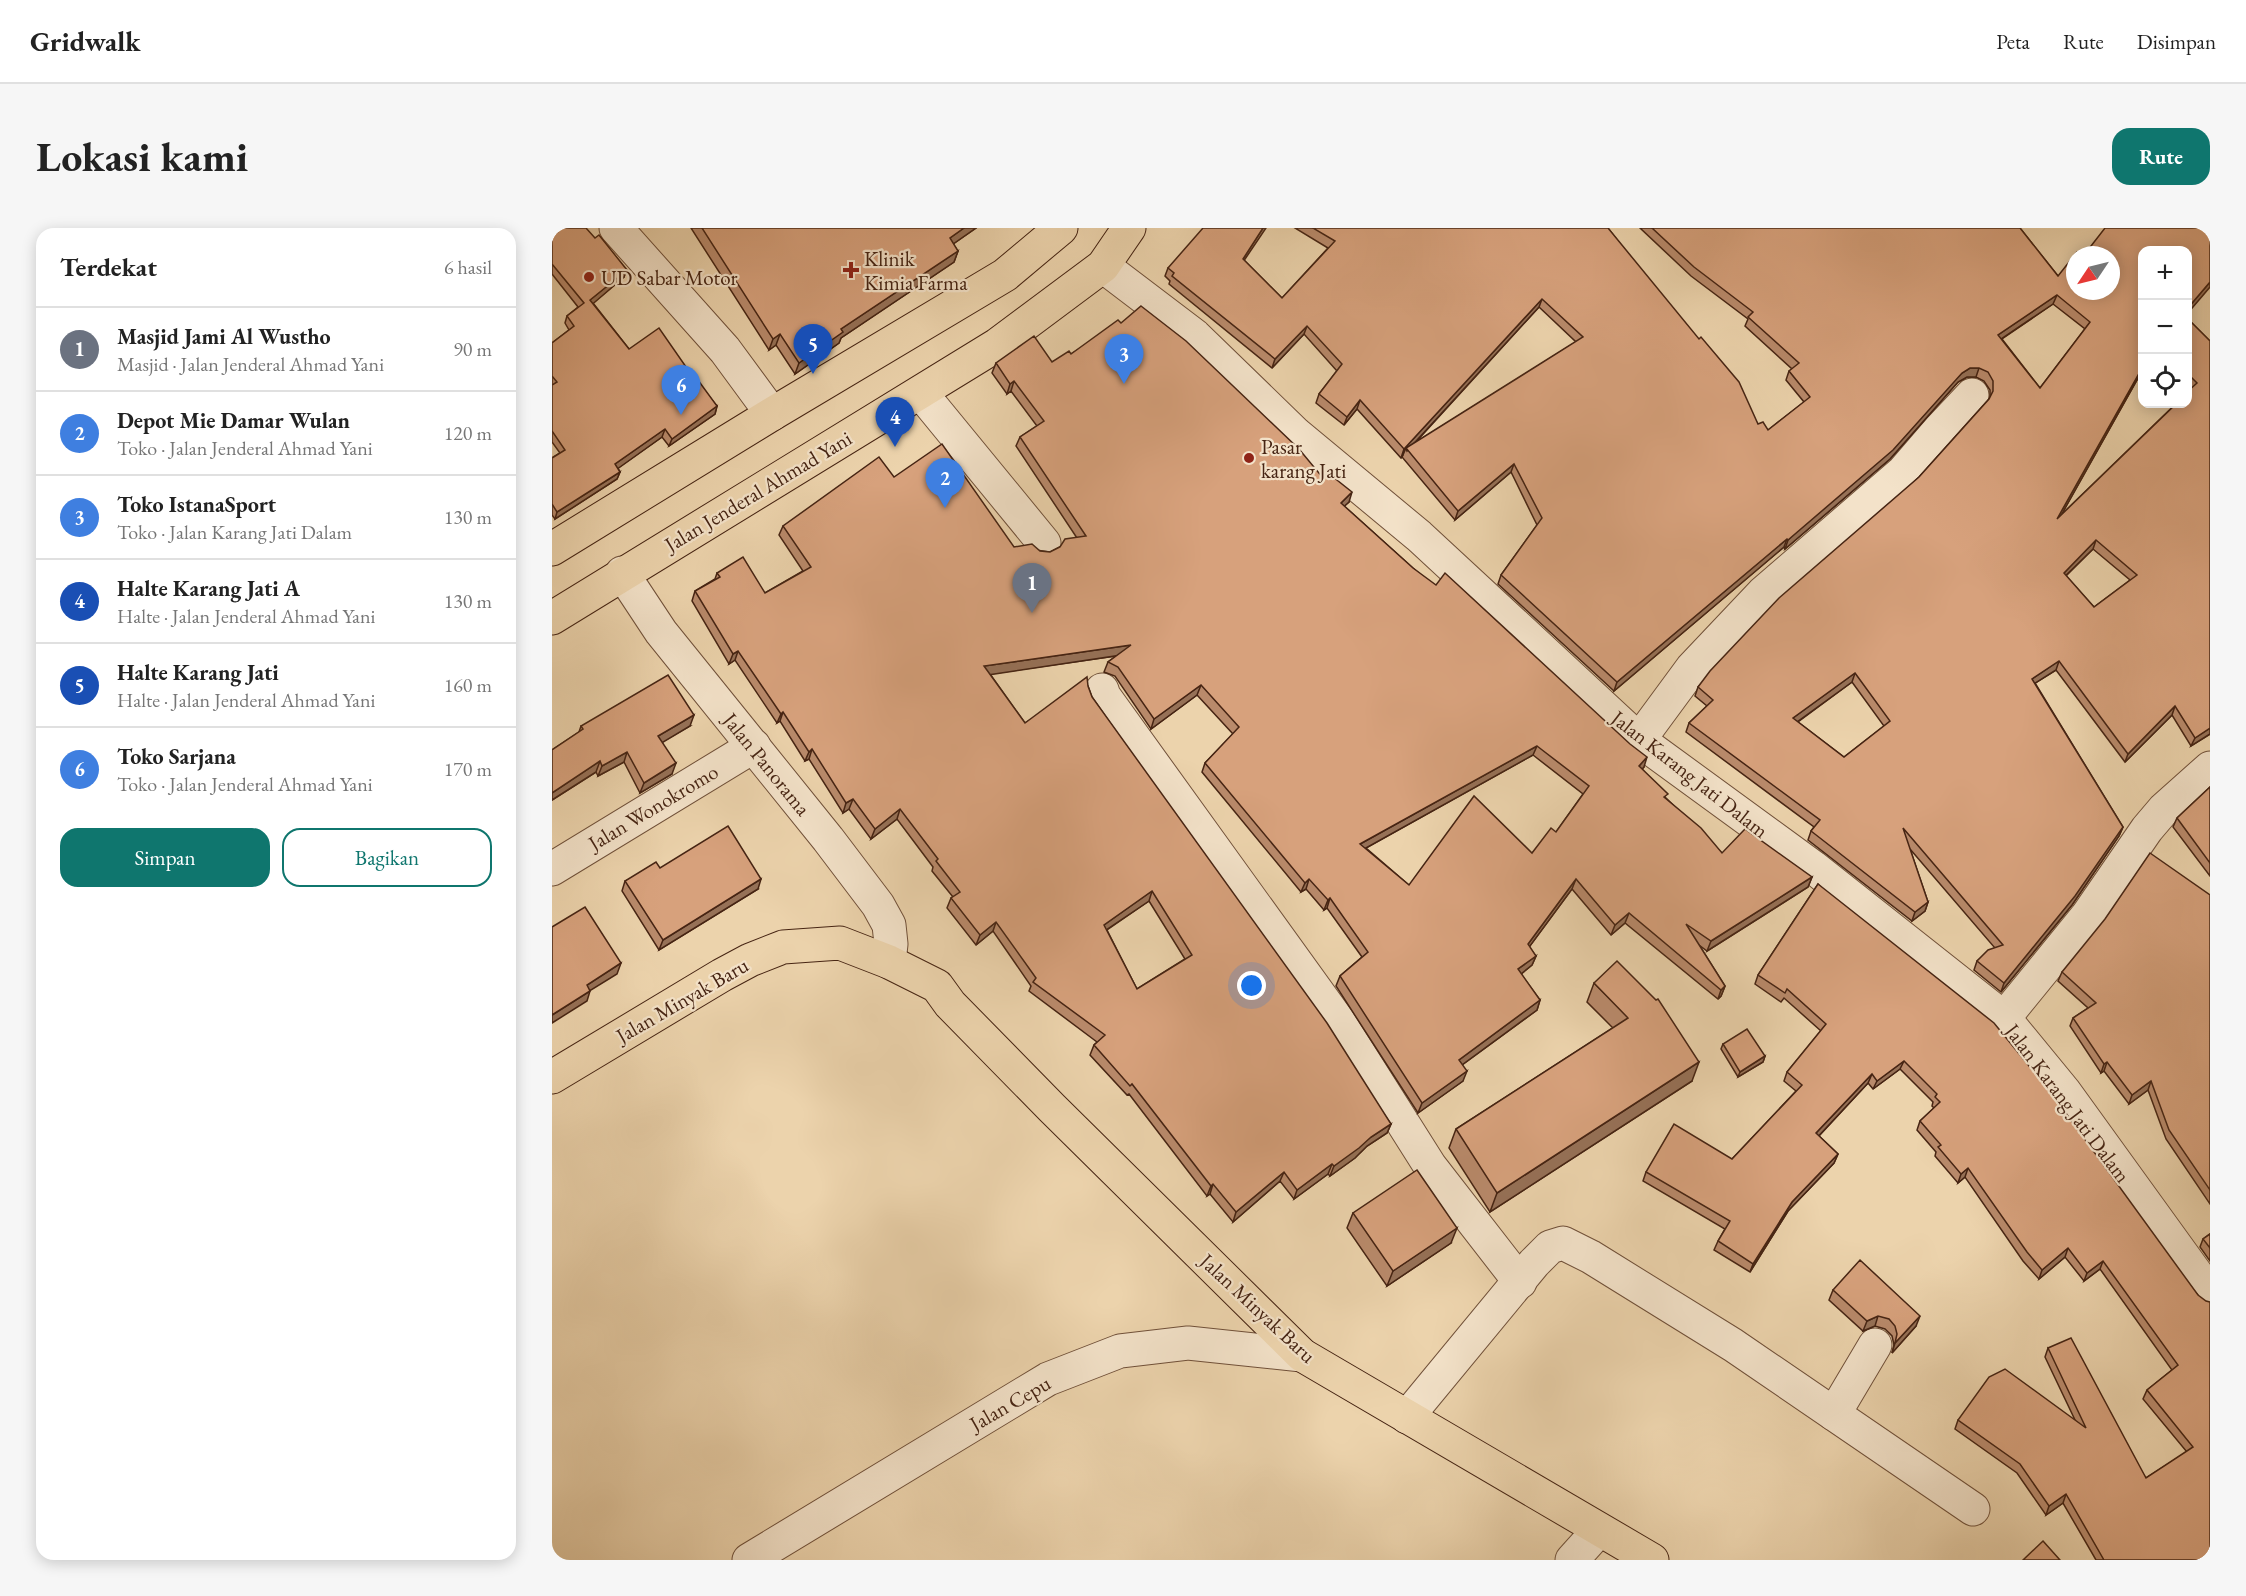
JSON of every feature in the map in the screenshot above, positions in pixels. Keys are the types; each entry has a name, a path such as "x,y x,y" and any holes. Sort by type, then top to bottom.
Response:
{"main road":[{"path":"552,549 1005,274 1061,228"},
{"name":"Jalan Jenderal Ahmad Yani","path":"552,618 997,345 1103,266 1129,228"},
{"name":"Jalan Minyak Baru","path":"820,943 849,960 950,1004"},
{"name":"Jalan Minyak Baru","path":"552,1077 750,960 783,947 840,943 889,962 937,986 950,1004 1052,1108 1302,1354 1652,1560"}],"street":[{"path":"615,228 725,350 772,414"},
{"name":"Jalan Karang Jati Dalam","path":"1103,266 1195,336 1296,434 1419,536 1639,740 1813,867 2004,1018 2064,1091 2210,1293"},
{"path":"921,393 1044,543"},
{"path":"1639,740 1692,668 1763,593 1904,472 1972,394"},
{"name":"Jalan Panorama","path":"622,573 661,632 754,746 878,905 889,925 891,944 889,962"},
{"path":"1102,690 1104,696 1339,1022 1430,1166 1520,1282"},
{"name":"Jalan Wonokromo","path":"552,869 754,746"},
{"path":"2004,1018 2087,916 2147,829 2164,809 2206,779"},
{"path":"1407,1416 1534,1263 1550,1247 1563,1243 1591,1257 1734,1345 1973,1509"},
{"name":"Jalan Cepu","path":"749,1560 1048,1379 1120,1351 1188,1343 1302,1354"},
{"path":"1834,1414 1875,1345"},
{"path":"1572,1560 1599,1530"}],"building":[{"path":"552,228 586,228 595,238 599,235 627,270 590,300 629,349 659,328 693,377 695,376 717,406 672,439 665,429 615,464 620,472 557,512 552,504 552,458 565,450 552,431 552,385 557,382 552,376 552,343 574,326 567,316 584,303 552,264"},
{"path":"702,228 964,228 950,238 958,251 841,329 843,332 799,363 780,334 773,339"},
{"path":"1203,228 1263,228 1243,259 1282,298 1335,241 1313,228 1608,228 1699,339 1701,337 1739,382 1758,424 1763,422 1768,430 1810,397 1789,371 1799,363 1748,317 1753,312 1694,267 1652,228 2020,228 2058,276 2066,266 2066,300 2120,300 2120,246 2091,246 2105,228 2210,228 2210,282 2192,303 2192,246 2138,246 2138,375 2057,519 2172,408 2192,408 2192,388 2197,383 2192,378 2192,323 2210,341 2210,728 2195,738 2175,706 2128,754 2059,661 2032,679 2123,827 2075,896 2004,983 1977,961 1988,950 2003,945 1903,828 1928,902 1915,912 1811,831 1820,820 1689,723 1713,700 1698,687 1710,671 1779,598 1919,477 1989,399 1993,391 1993,381 1988,372 1979,368 1970,368 1962,373 1893,450 1617,682 1501,575 1542,518 1514,464 1458,511 1406,448 1583,337 1542,299 1404,449 1360,400 1347,417 1319,394 1342,364 1307,326 1275,359 1172,276 1174,273 1168,268","holes":["2057,295 2090,322 2040,388 1998,335","2096,540 2137,575 2094,607 2064,573","1855,673 1890,721 1844,757 1793,718"]},
{"path":"1141,306 1186,341 1299,449 1323,478 1328,473 1352,492 1341,503 1413,568 1436,585 1445,573 1630,744 1647,757 1639,766 1668,794 1664,797 1701,828 1722,853 1745,829 1812,877 1711,941 1686,924 1725,986 1721,990 1629,913 1615,925 1576,879 1528,944 1536,956 1518,969 1540,1000 1459,1060 1467,1071 1422,1103 1340,976 1368,952 1330,898 1328,900 1309,879 1305,883 1205,763 1239,727 1201,685 1154,719 1118,667 1108,662 1131,645 984,666 1025,723 1087,677 1092,697 1327,1023 1391,1124 1297,1190 1284,1172 1236,1212 1213,1184 1211,1186 1132,1084 1130,1086 1094,1045 1105,1035 1033,982 1036,978 996,922 980,935 951,898 960,892 900,809 875,829 853,799 846,803 812,749 809,752 738,651 733,654 695,591 720,577 717,573 743,557 765,593 811,567 783,526 879,457 894,477 942,444 1014,547 1032,544 1040,551 1050,552 1060,547 1065,539 1086,536 1020,437 1044,421 1014,381 1010,384 996,363 1034,336 1052,362 1069,351 1071,354 1118,320 1121,323","holes":["1537,746 1589,786 1556,832 1551,828 1532,853 1474,796 1409,885 1360,844","1152,891 1192,955 1137,989 1104,925"]},
{"path":"668,675 694,715 658,736 676,763 644,783 627,752 602,766 600,761 552,793 552,750 583,729 581,726"},
{"path":"2210,787 2210,863 2177,818"},
{"path":"728,826 761,879 663,940 625,881 656,862 660,868"},
{"path":"2150,853 2210,895 2210,1190 2169,1130 2151,1081 2132,1095 2107,1062 2104,1064 2073,1018 2096,1003 2062,972 2105,919"},
{"path":"1818,884 1994,1023 2052,1094 2198,1295 2210,1302 2210,1560 2104,1560 2066,1494 2049,1506 2020,1464 1958,1420 1989,1377 2005,1369 2086,1428 2048,1348 2071,1338 2146,1478 2193,1447 2147,1390 2178,1365 2103,1261 2087,1273 2068,1248 2042,1270 1968,1168 1961,1174 1938,1147 1941,1145 1920,1121 1940,1102 1935,1097 1937,1094 1904,1061 1877,1081 1872,1074 1816,1133 1838,1154 1792,1202 1753,1264 1718,1241 1730,1221 1646,1172 1674,1124 1732,1159 1802,1085 1787,1072 1826,1024 1787,989 1785,993 1758,975"},
{"path":"585,907 621,963 587,985 590,991 552,1015 552,927"},
{"path":"1617,961 1656,1000 1658,999 1699,1062 1497,1193 1456,1129 1628,1018 1594,983"},
{"path":"1747,1029 1765,1056 1740,1072 1723,1044"},
{"path":"1417,1170 1457,1228 1393,1271 1353,1213"},
{"path":"2210,1234 2210,1248 2203,1239"},
{"path":"1860,1260 1920,1316 1895,1343 1897,1334 1895,1326 1889,1319 1878,1316 1867,1321 1833,1290"},
{"path":"2043,1541 2060,1560 2023,1560"}],"place":[{"name":"Klinik Kimia Farma","path":"851,270"},
{"name":"UD Sabar Motor","path":"589,277"},
{"name":"Halte Karang Jati","path":"813,374"},
{"name":"Toko IstanaSport","path":"1124,384"},
{"name":"Toko Sarjana","path":"681,415"},
{"name":"Halte Karang Jati A","path":"895,447"},
{"name":"Pasar karang Jati","path":"1249,458"},
{"name":"Depot Mie Damar Wulan","path":"945,508"},
{"name":"Masjid Jami Al Wustho","path":"1032,613"}]}
